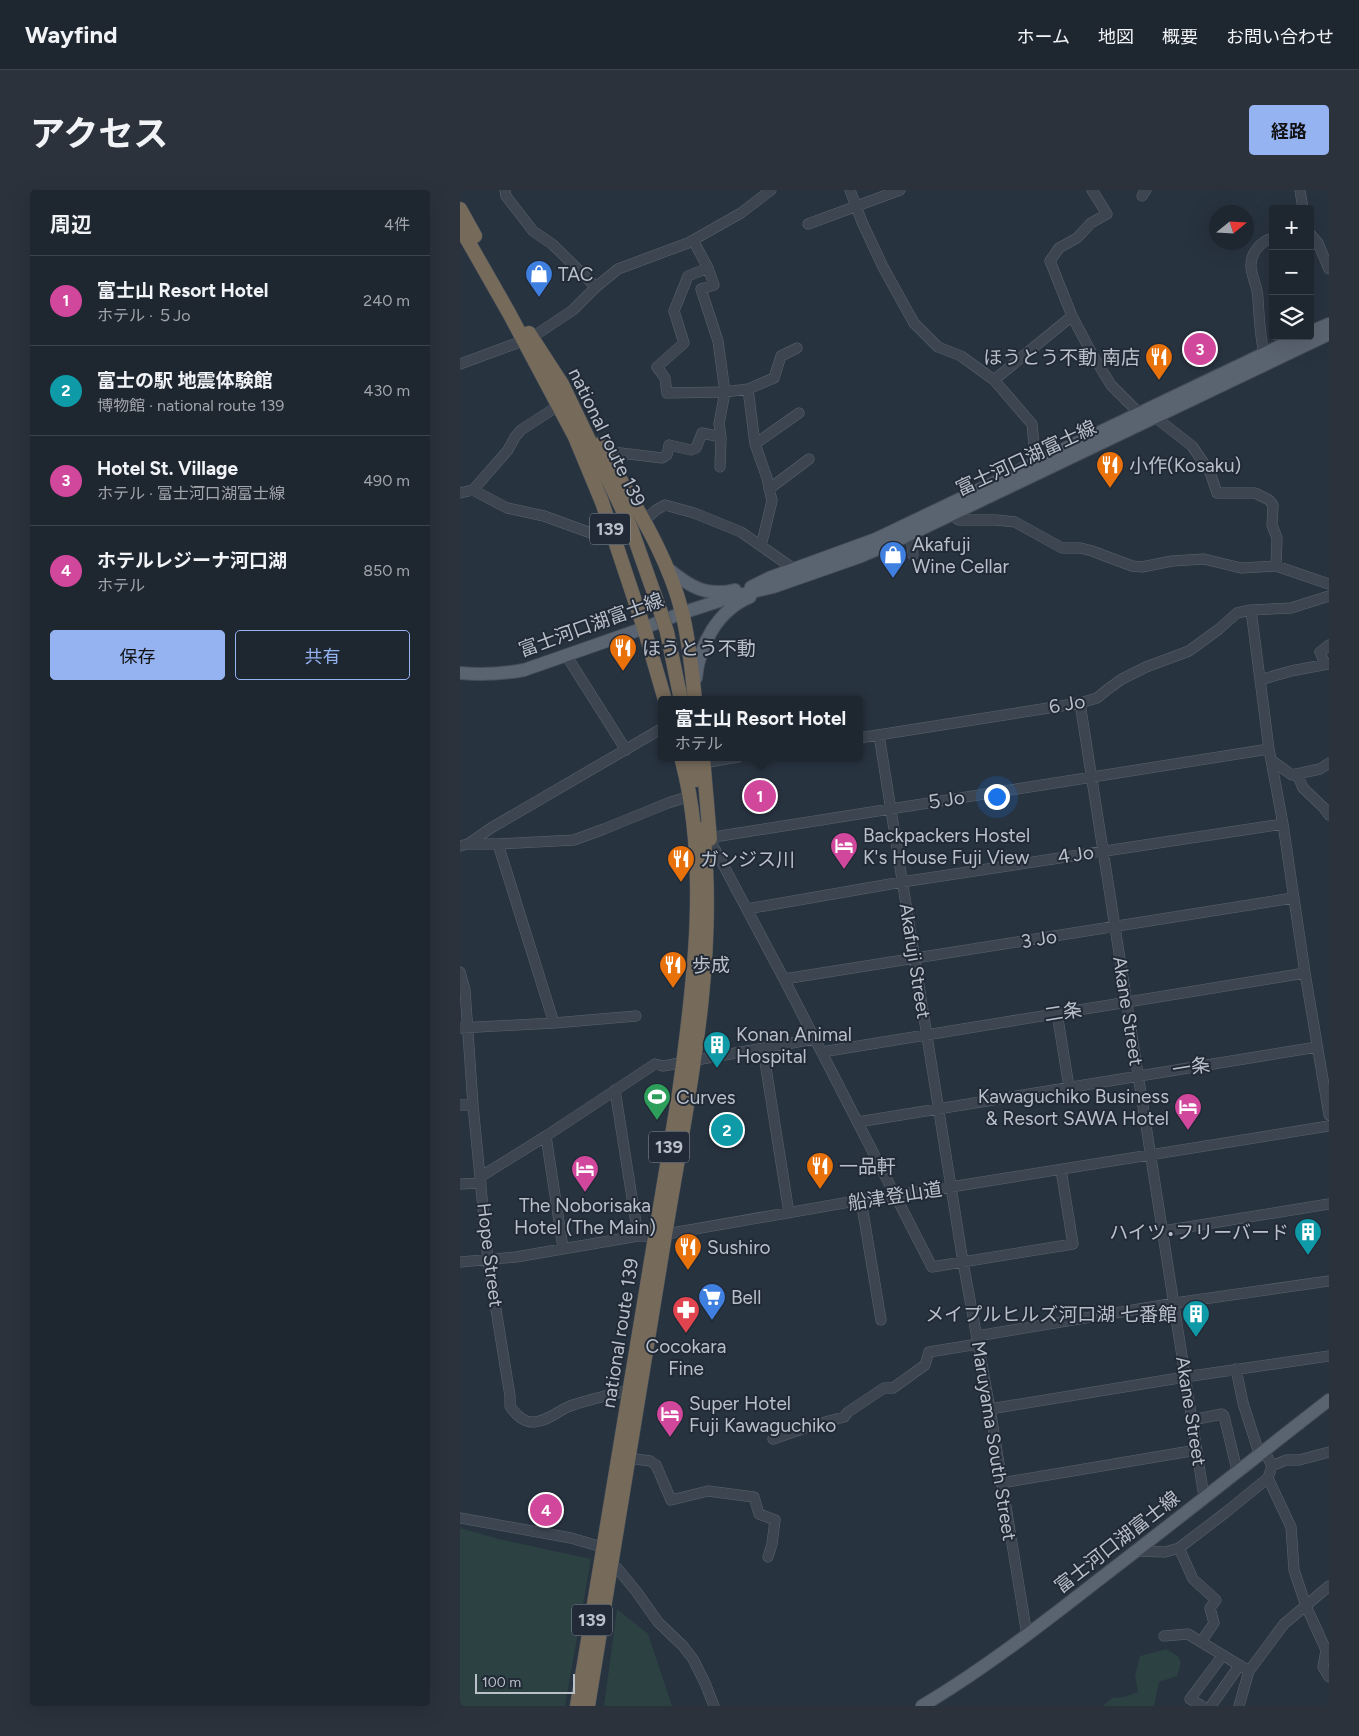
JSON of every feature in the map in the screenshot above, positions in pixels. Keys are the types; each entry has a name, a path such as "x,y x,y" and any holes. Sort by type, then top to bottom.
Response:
{"highway":[{"name":"national route 139","path":"460,209 575,437 602,502 644,628 664,696"},
{"name":"national route 139","path":"460,227 527,339 562,384 631,528 660,610 680,696"},
{"path":"562,384 588,422 644,522 667,568 682,612 695,696"},
{"name":"national route 139","path":"683,761 690,796 695,842 696,934 688,1062"},
{"name":"national route 139","path":"577,1706 591,1657 629,1458 660,1235 688,1062 702,997 707,931 707,863 700,800 699,761"},
{"path":"699,761 710,840 707,863"},
{"name":"national route 139","path":"588,1706 591,1657 630,1390 660,1235"},
{"path":"568,1706 591,1657"},
{"path":"591,1657 594,1706"}],"main road":[{"path":"1314,330 1329,324"},
{"name":"富士河口湖富士線","path":"460,673 478,675 504,674 524,670 644,628 682,612 796,574 865,554 1039,463 1329,334"},
{"name":"富士河口湖富士線","path":"952,508 1150,414 1293,340"},
{"path":"667,568 686,584 705,592 727,592 771,582"},
{"path":"695,696 698,661 707,639 719,620 735,605 771,582"},
{"name":"富士河口湖富士線","path":"922,1706 971,1676 1027,1635 1329,1400"}],"street":[{"path":"505,190 506,196 533,232 552,244 596,287"},
{"path":"460,364 527,339 574,310 596,287 618,269 693,240 741,213 771,190"},
{"path":"850,190 883,268 914,323 938,347 961,356 994,380 1032,424 1035,456 1039,463"},
{"path":"808,224 900,190"},
{"path":"1092,190 1107,214 1091,223 1076,238 1059,248 1050,261 1072,316 1111,385 1135,409 1150,414 1192,446 1210,472 1217,493 1255,493 1269,500 1273,506 1272,525 1277,538 1276,566"},
{"path":"1300,190 1302,205"},
{"path":"1314,238 1318,243 1329,269"},
{"path":"693,240 708,268 714,285 702,289 718,341 725,392 719,424 721,437 720,467"},
{"path":"1264,354 1260,335 1258,298 1251,266 1255,252 1261,243 1269,240"},
{"path":"708,268 688,276 674,310 684,343 657,367 664,378 667,393 725,392 748,389 774,378 781,356 797,348"},
{"path":"994,380 1072,316"},
{"path":"748,389 755,444 770,489 772,501 761,546"},
{"path":"460,493 473,490 508,450 521,430 558,406"},
{"path":"755,444 800,413"},
{"path":"604,451 662,458 667,455 669,445 691,450 696,448 702,433 721,437"},
{"path":"770,489 809,459"},
{"path":"473,490 507,508 544,516 588,532 611,531"},
{"path":"644,522 656,510 665,505 694,513 741,532 796,574"},
{"path":"952,508 959,520 1015,522 1062,548 1081,548 1132,566 1142,567 1172,561 1204,559 1242,568 1276,566 1329,584"},
{"path":"910,529 913,555"},
{"path":"1329,596 1291,608 1251,610 1269,749 1283,824 1304,973 1329,1116"},
{"name":"6 Jo","path":"863,737 1080,703 1097,698 1122,679 1189,650 1219,630 1236,613 1251,610"},
{"path":"1260,680 1291,671 1327,664 1320,652 1329,645"},
{"path":"566,656 626,750"},
{"name":"Akane Street","path":"1080,703 1204,1497"},
{"path":"464,845 658,731"},
{"name":"Akafuji Street","path":"878,735 951,1187"},
{"name":"５Jo","path":"710,840 720,836 890,808 1269,749"},
{"path":"1271,760 1292,776 1320,769 1329,763"},
{"path":"1297,774 1303,788 1329,815"},
{"path":"464,845 574,840 690,796"},
{"name":"４Jo","path":"747,909 1103,850 1283,824"},
{"path":"710,840 822,1052 932,1267 1073,1244 1061,1170"},
{"path":"498,844 554,1023"},
{"name":"3 Jo","path":"784,979 1293,898"},
{"name":"二条","path":"822,1052 1304,973"},
{"name":"Hope Street","path":"461,976 465,990 464,1028 488,1260 510,1406 520,1418 525,1421 534,1422 545,1419 569,1406 630,1390"},
{"path":"1057,1012 1069,1087"},
{"path":"464,1028 636,1016"},
{"path":"460,1184 480,1180 655,1064 663,1066 814,1039"},
{"name":"一条","path":"858,1122 1317,1047"},
{"path":"763,1049 789,1213"},
{"path":"615,1090 638,1236"},
{"path":"460,1105 473,1105"},
{"name":"船津登山道","path":"460,1262 488,1260 638,1236 660,1235 861,1200 1061,1170 1329,1126"},
{"path":"546,1136 563,1248"},
{"name":"Maruyama South Street","path":"951,1187 1027,1635"},
{"path":"861,1200 881,1320"},
{"path":"1163,1231 1329,1204"},
{"path":"773,1439 844,1417 848,1412 884,1388 893,1388 925,1365 929,1352 977,1340 1175,1303 1329,1281"},
{"path":"990,1409 1236,1369 1329,1356"},
{"path":"1236,1369 1242,1404 1262,1451 1272,1466"},
{"path":"1192,1420 1222,1414 1224,1416 1237,1470"},
{"path":"1001,1483 1197,1450"},
{"path":"1136,1551 1165,1552 1179,1548 1268,1478 1272,1466 1286,1460 1299,1460 1329,1452"},
{"path":"629,1458 650,1461 656,1465 671,1500 708,1491 754,1497 759,1514 775,1520 772,1544 768,1557"},
{"path":"1268,1478 1291,1527 1294,1570 1306,1606 1326,1650 1324,1667 1329,1677"},
{"path":"460,1518 571,1538 595,1546"},
{"path":"1179,1548 1193,1579 1216,1600 1210,1608 1214,1623 1201,1642"},
{"path":"617,1568 658,1622 693,1659 714,1706"},
{"path":"1239,1706 1249,1671 1284,1624 1329,1586"},
{"path":"1164,1636 1188,1634 1249,1671"},
{"path":"1202,1706 1190,1698 1222,1655"},
{"path":"1211,1706 1239,1666"}],"green space":[{"path":"460,1528 499,1539 591,1559 565,1706 460,1706"},
{"path":"617,1609 648,1634 672,1706 604,1706"},
{"path":"1166,1649 1178,1656 1181,1663 1177,1676 1159,1682 1154,1706 1103,1706 1112,1698 1124,1697 1138,1692 1135,1675 1140,1656"}],"place":[{"name":"TAC","path":"539,298"},
{"name":"Hotel St. Village","path":"1200,349"},
{"name":"ほうとう不動 南店","path":"1159,381"},
{"name":"小作(Kosaku)","path":"1110,489"},
{"name":"Akafuji Wine Cellar","path":"893,579"},
{"name":"ほうとう不動","path":"623,672"},
{"name":"富士山 Resort Hotel","path":"760,796"},
{"name":"Backpackers Hostel K's House Fuji View","path":"844,870"},
{"name":"ガンジス川","path":"681,883"},
{"name":"歩成","path":"673,989"},
{"name":"Konan Animal Hospital","path":"717,1069"},
{"name":"Curves","path":"657,1121"},
{"name":"富士の駅 地震体験館","path":"727,1130"},
{"name":"Kawaguchiko Business & Resort SAWA Hotel","path":"1188,1131"},
{"name":"一品軒","path":"820,1190"},
{"name":"The Noborisaka Hotel (The Main)","path":"585,1193"},
{"name":"ハイツ•フリーバード","path":"1308,1256"},
{"name":"Sushiro","path":"688,1271"},
{"name":"Bell","path":"712,1321"},
{"name":"Cocokara Fine","path":"686,1334"},
{"name":"メイプルヒルズ河口湖 七番館","path":"1196,1338"},
{"name":"Super Hotel Fuji Kawaguchiko","path":"670,1438"},
{"name":"ホテルレジーナ河口湖","path":"546,1510"}]}
